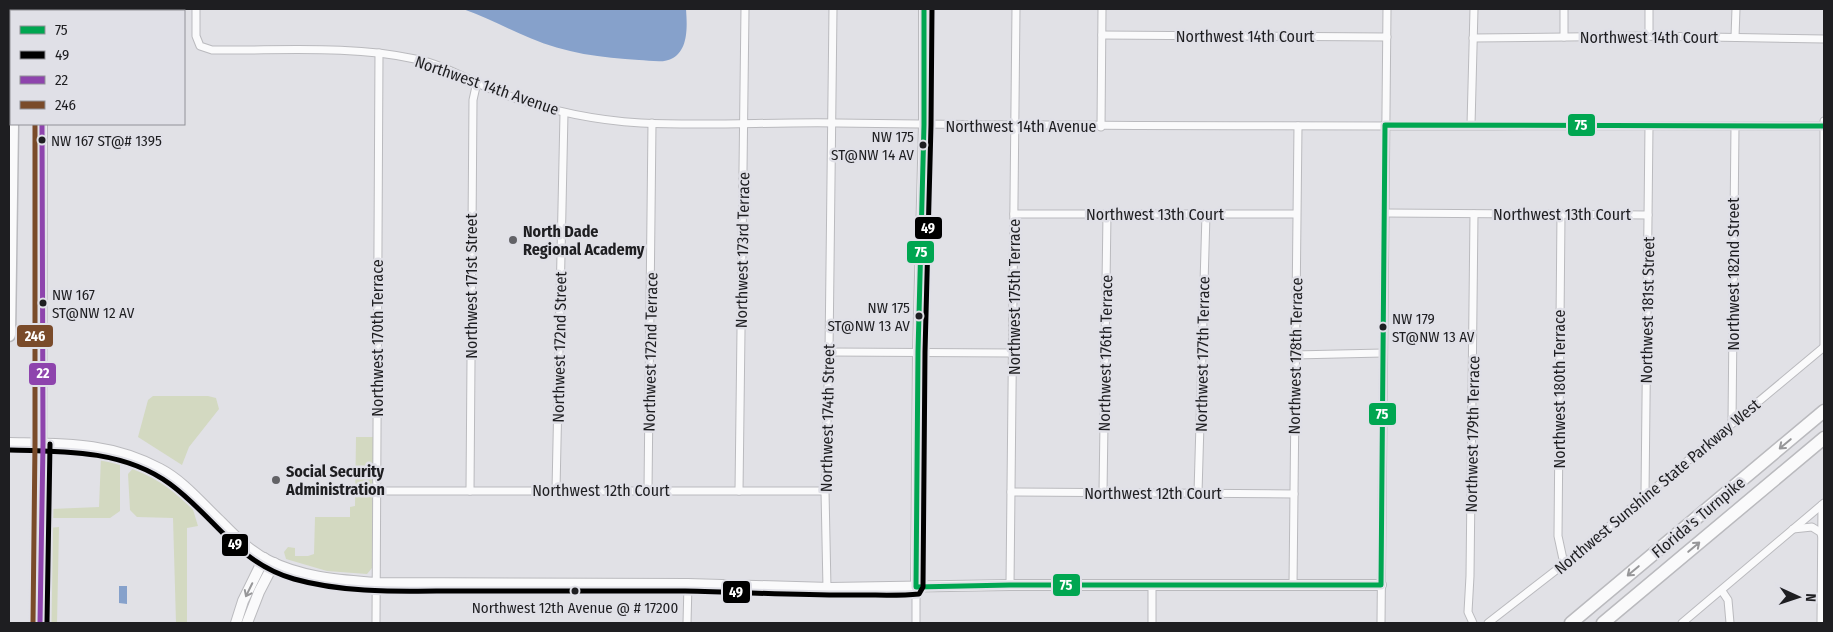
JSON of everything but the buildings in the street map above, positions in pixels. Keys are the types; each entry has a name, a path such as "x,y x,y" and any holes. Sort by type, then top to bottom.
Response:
{"highway":[{"path":"9,335 12,125"},
{"path":"12,159 17,125"},
{"name":"Florida's Turnpike","path":"1571,623 1823,412"},
{"name":"Florida's Turnpike","path":"1603,623 1823,439"},
{"path":"40,623 41,608"}],"street":[{"name":"Northwest 14th Avenue","path":"196,9 196,36 200,46 212,50 379,53 419,60 458,73 531,104 564,113 593,118 652,123 832,123 1102,127 1385,125 1824,126"},
{"name":"Northwest 173rd Terrace","path":"739,490 745,9"},
{"name":"Northwest 174th Street","path":"827,588 825,491 829,352 833,9"},
{"path":"916,623 918,352 924,125 924,9"},
{"name":"Northwest 175th Terrace","path":"1010,585 1016,9"},
{"path":"1102,9 1102,127"},
{"path":"1381,623 1387,9"},
{"path":"1471,125 1474,9"},
{"path":"1564,9 1564,37"},
{"path":"1649,9 1649,36"},
{"path":"1735,37 1736,9"},
{"name":"Northwest 14th Court","path":"1102,35 1387,37"},
{"name":"Northwest 14th Court","path":"1473,38 1649,36 1824,38"},
{"name":"Northwest 170th Terrace","path":"376,623 379,53"},
{"name":"Northwest 171st Street","path":"470,491 472,100 477,82"},
{"name":"Northwest 172nd Street","path":"556,490 564,113"},
{"path":"1824,121 1824,347"},
{"name":"Northwest 172nd Terrace","path":"648,490 652,123"},
{"path":"41,608 43,444 42,125"},
{"name":"Northwest 178th Terrace","path":"1293,585 1294,355 1298,126"},
{"name":"Northwest 181st Street","path":"1645,494 1649,126"},
{"name":"Northwest 182nd Street","path":"1732,422 1735,126"},
{"name":"Northwest 13th Court","path":"1385,213 1648,215"},
{"name":"Northwest 13th Court","path":"1014,214 1296,214"},
{"name":"Northwest 176th Terrace","path":"1103,493 1107,214"},
{"name":"Northwest 177th Terrace","path":"1198,493 1206,214"},
{"name":"Northwest 179th Terrace","path":"1474,214 1468,612 1474,623"},
{"name":"Northwest 180th Terrace","path":"1560,214 1558,536 1564,564"},
{"name":"Northwest Sunshine State Parkway West","path":"1488,623 1564,564 1645,494 1824,347"},
{"path":"829,352 1013,353"},
{"path":"1294,355 1383,353"},
{"path":"9,443 100,447 126,454 161,469 182,485 243,543 264,558 309,575 328,579 376,583 688,584 827,588 1010,585 1382,585"},
{"name":"Northwest 12th Court","path":"376,491 825,491"},
{"name":"Northwest 12th Court","path":"1011,492 1294,494"},
{"path":"1682,623 1823,504"},
{"path":"1821,623 1823,504"},
{"path":"1792,529 1812,527 1820,532 1822,536"},
{"path":"236,623 243,602 264,558"},
{"path":"247,623 259,592 274,563"},
{"path":"687,623 688,584"},
{"path":"1152,585 1152,623"},
{"path":"1722,591 1728,600 1730,623"}],"green space":[{"path":"153,396 208,396 216,398 219,409 189,447 182,465 138,437 148,400"},
{"path":"356,437 374,437 372,568 367,574 327,571 286,559 284,552 288,547 295,548 295,556 314,554 315,517 350,517 350,507 355,506"},
{"path":"101,457 120,459 120,511 110,518 50,518 51,509 99,507"},
{"path":"136,465 164,479 191,503 198,526 187,528 187,623 176,623 173,518 137,517 130,510 128,474"},
{"path":"59,527 57,623 49,623 49,528"}],"water":[{"path":"463,9 686,9 686,36 682,49 669,60 611,58 570,51 543,43"},
{"path":"119,586 127,586 127,604 119,603"}],"transit line":[{"name":"75","path":"924,9 924,125 918,352 916,587 1010,585 1381,585 1385,125 1824,126"},
{"name":"49","path":"9,450 72,452 133,464 170,484 200,510 227,538 256,562 294,579 314,584 355,589 397,591 685,591 818,595 919,594 923,587 925,352 932,9"},
{"name":"246","path":"33,623 35,125"},
{"name":"22","path":"40,623 43,444 42,125"},
{"name":"49","path":"47,623 50,444"}],"place":[{"name":"NW 167 ST@# 1395","path":"42,140"},
{"name":"NW 175 ST@NW 14 AV","path":"923,145"},
{"name":"North Dade Regional Academy","path":"513,240"},
{"name":"NW 167 ST@NW 12 AV","path":"43,303"},
{"name":"NW 175 ST@NW 13 AV","path":"919,316"},
{"name":"NW 179 ST@NW 13 AV","path":"1383,327"},
{"name":"Social Security Administration","path":"276,480"},
{"name":"Northwest 12th Avenue @ # 17200","path":"575,591"}]}
